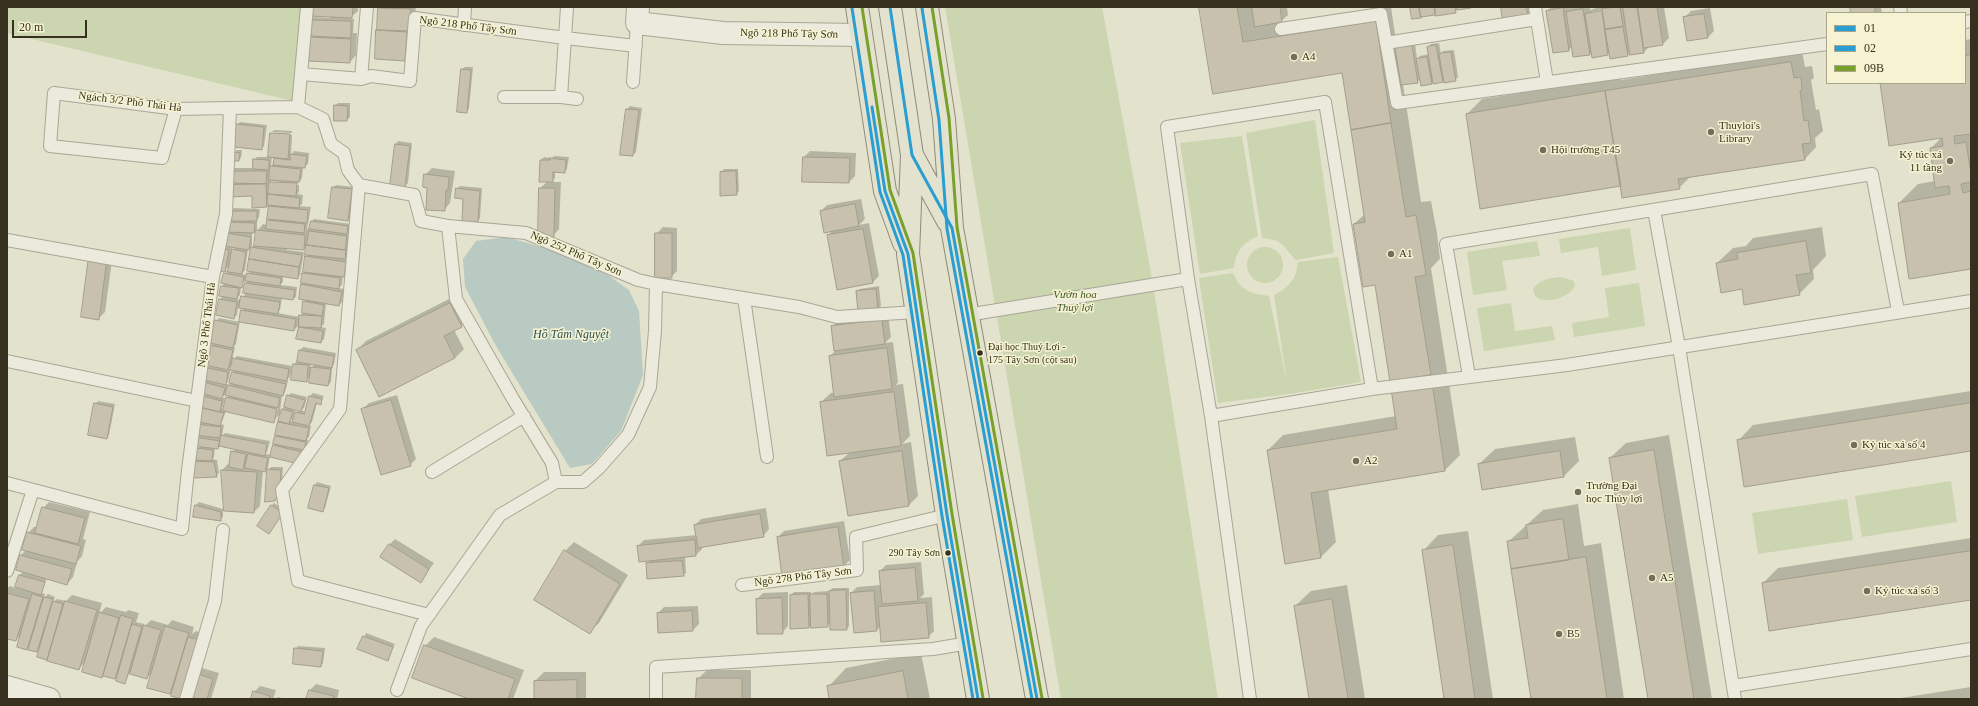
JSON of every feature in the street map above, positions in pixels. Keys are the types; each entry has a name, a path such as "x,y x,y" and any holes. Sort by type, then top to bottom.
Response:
{"main road":[{"path":"856,7 886,191 908,254"},
{"path":"890,7 912,155 908,254 947,515 978,699"},
{"path":"926,7 944,119 952,228 1037,699"},
{"path":"912,155 952,228"}],"street":[{"name":"Ngõ 218 Phố Tây Sơn","path":"637,15 723,33 861,35"},
{"path":"7,687 49,699"}],"lane":[{"path":"298,107 307,7"},
{"path":"361,79 367,7"},
{"path":"464,25 465,7"},
{"path":"561,98 566,7"},
{"path":"1535,7 1547,82"},
{"name":"Ngõ 218 Phố Tây Sơn","path":"301,74 361,79 371,76 410,81 416,12 464,25 636,46"},
{"path":"1281,29 1381,14 1397,104 1826,44"},
{"path":"634,82 637,15"},
{"path":"1386,43 1537,19"},
{"name":"Ngách 3/2 Phố Thái Hà","path":"176,109 162,158 50,146 54,93 176,109 230,108"},
{"path":"504,97 577,99"},
{"path":"1250,699 1167,127 1325,102 1372,389"},
{"path":"230,108 298,107 323,119 331,144 344,153 348,170 359,185 340,409 282,490 298,582 429,615"},
{"name":"Ngõ 3 Phố Thái Hà","path":"7,483 182,529 213,276 226,214 230,108"},
{"path":"1469,376 1446,244 1872,174 1898,312"},
{"name":"Ngõ 252 Phố Tây Sơn","path":"359,185 414,195 421,221 448,226 526,234 638,280 799,307 837,317 916,312"},
{"path":"1654,210 1679,347 1735,699"},
{"path":"448,226 456,299 552,463 556,482"},
{"path":"7,240 213,276"},
{"path":"967,316 1188,279"},
{"path":"397,690 421,626 500,515 556,482 583,482 599,468 628,435 650,387 655,331 656,284"},
{"path":"744,298 767,456"},
{"path":"1210,416 1372,389 1567,365 1971,301"},
{"path":"7,361 197,401"},
{"path":"432,472 524,416"},
{"path":"7,571 33,490"},
{"name":"Ngõ 278 Phố Tây Sơn","path":"742,585 857,570 856,537 947,515"},
{"path":"186,699 215,601 223,530"},
{"path":"656,699 656,667 932,649 969,643"},
{"path":"1734,686 1971,649"}],"green space":[{"path":"7,7 302,7 293,101 7,33"},
{"name":"Vườn hoa Thuỷ lợi","path":"945,7 1102,7 1153,284 1218,699 1061,699"},
{"path":"1315,120 1334,253 1296,260 1279,242 1262,238 1246,133"},
{"path":"1242,136 1258,236 1248,241 1241,248 1236,256 1234,268 1200,274 1180,143"},
{"path":"1630,228 1636,270 1602,276 1598,247 1561,253 1559,239"},
{"path":"1537,241 1540,256 1502,261 1507,290 1473,295 1467,252"},
{"path":"1265,247 1275,250 1280,255 1283,265 1280,275 1275,280 1265,283 1255,280 1250,275 1247,265 1250,255 1255,250"},
{"path":"1338,257 1361,382 1289,394 1218,403 1199,278 1233,273 1243,288 1256,294 1269,296 1287,383 1274,295 1288,286 1291,282 1296,274 1298,262"},
{"path":"1561,277 1574,281 1575,286 1572,291 1560,298 1552,300 1540,299 1535,295 1533,289 1539,283 1549,279"},
{"path":"1639,283 1645,326 1574,337 1572,323 1609,317 1605,288"},
{"path":"1511,303 1515,331 1552,326 1555,340 1484,351 1477,308"},
{"path":"1951,481 1957,522 1862,537 1855,496"},
{"path":"1847,499 1853,540 1758,554 1752,513"}],"water":[{"name":"Hồ Tẩm Nguyệt","path":"506,237 549,249 608,275 629,290 639,311 643,375 621,431 592,464 570,468 496,346 465,287 463,259 476,241"}],"building":[{"path":"310,7 353,7 352,18 309,16"},
{"path":"382,7 413,7 413,8"},
{"name":"A4","path":"1199,7 1237,7 1243,42 1376,21 1391,123 1351,130 1342,73 1213,94"},
{"path":"1252,7 1280,7 1282,22 1255,27"},
{"path":"1410,7 1419,7 1421,18 1412,19"},
{"path":"1419,7 1434,7 1435,15 1421,17"},
{"path":"1435,7 1455,7 1456,13 1436,16"},
{"path":"1457,7 1470,7 1471,8 1458,10"},
{"path":"1501,7 1526,7 1528,16 1503,21"},
{"path":"1620,7 1623,26 1605,29 1602,9"},
{"path":"1623,7 1637,7 1644,53 1630,55"},
{"path":"1638,7 1657,7 1663,45 1644,48"},
{"path":"1850,7 1875,7 1875,12 1851,12"},
{"path":"378,8 411,9 410,31 377,30"},
{"path":"1563,8 1569,51 1553,53 1546,11"},
{"path":"1583,9 1590,55 1573,57 1566,12"},
{"path":"1602,11 1608,55 1592,58 1585,14"},
{"path":"1704,14 1708,38 1687,41 1683,17"},
{"path":"309,20 351,21 351,38 309,36"},
{"path":"1623,27 1628,56 1610,59 1605,30"},
{"path":"376,30 407,32 405,61 375,59"},
{"path":"309,37 351,39 350,63 308,61"},
{"path":"1412,45 1418,83 1401,85 1395,48"},
{"path":"1436,45 1443,82 1433,84 1427,47"},
{"path":"1451,52 1456,81 1444,83 1439,54"},
{"name":"Ký túc xá 11 tầng","path":"1971,55 1971,134 1954,136 1955,144 1966,142 1971,174 1971,182 1961,184 1963,193 1971,191 1971,269 1909,279 1898,203 1950,194 1949,186 1935,188 1930,148 1943,146 1942,138 1889,146 1880,84 1966,84 1966,56"},
{"path":"1427,57 1432,84 1421,86 1416,59"},
{"name":"Thuyloi's Library","path":"1791,62 1794,78 1801,77 1802,90 1800,91 1804,121 1808,120 1811,143 1802,144 1805,160 1678,179 1680,189 1622,198 1605,91"},
{"path":"461,69 471,70 467,113 457,112"},
{"name":"Hội trường T45","path":"1605,91 1621,186 1480,209 1466,114"},
{"path":"334,105 348,106 347,121 334,121"},
{"path":"626,109 639,110 633,156 620,155"},
{"name":"A1","path":"1391,123 1406,217 1416,215 1422,249 1426,275 1415,277 1431,375 1390,382 1375,285 1363,287 1353,224 1365,222 1351,130"},
{"path":"236,124 264,127 262,150 234,147"},
{"path":"270,133 290,134 288,159 268,157"},
{"path":"395,144 410,146 405,187 390,186"},
{"path":"233,152 240,153 239,161 232,161"},
{"path":"290,154 307,156 305,168 273,165 274,158 290,160"},
{"path":"803,157 850,158 849,183 802,182"},
{"path":"550,158 566,160 565,173 553,172 553,182 539,182 540,160 550,160"},
{"path":"253,159 269,160 269,170 253,169"},
{"path":"270,166 301,169 299,182 269,180"},
{"path":"230,171 267,171 266,184 229,183"},
{"path":"736,171 737,195 720,196 720,172"},
{"path":"424,174 449,177 448,190 446,190 445,211 426,210 427,188 423,187"},
{"path":"269,182 297,183 296,196 268,194"},
{"path":"266,184 267,207 252,208 252,196 231,197 230,185"},
{"path":"332,187 352,189 348,221 328,218"},
{"path":"456,188 480,191 478,222 462,221 463,199 455,198"},
{"path":"539,188 555,188 554,237 538,236"},
{"path":"268,194 300,198 299,208 267,205"},
{"path":"855,204 859,226 824,233 820,211"},
{"path":"269,206 308,210 307,223 267,219"},
{"path":"230,211 257,211 257,221 230,221"},
{"path":"267,220 305,224 304,233 266,229"},
{"path":"311,221 348,226 347,234 309,229"},
{"path":"226,222 255,223 254,233 226,232"},
{"path":"863,229 873,283 837,290 827,235"},
{"path":"256,230 305,235 304,250 254,246"},
{"path":"309,231 347,236 345,250 307,245"},
{"path":"227,233 251,237 249,250 224,246"},
{"path":"655,233 672,233 672,278 655,278"},
{"path":"1806,241 1811,273 1796,275 1800,295 1744,305 1742,289 1721,293 1716,263 1738,259 1737,253"},
{"path":"306,245 346,250 345,259 305,255"},
{"path":"251,247 302,255 299,267 249,259"},
{"path":"222,249 229,250 225,272 218,271"},
{"path":"232,249 246,252 242,274 228,272"},
{"path":"89,256 107,259 99,320 81,317"},
{"path":"305,256 346,262 344,277 303,272"},
{"path":"249,259 299,267 298,279 247,271"},
{"path":"224,273 244,277 242,288 221,283"},
{"path":"247,273 281,278 280,286 245,281"},
{"path":"302,273 340,278 339,289 301,283"},
{"path":"245,283 295,290 293,300 243,293"},
{"path":"301,284 342,292 339,306 299,299"},
{"path":"221,286 239,288 237,299 219,296"},
{"path":"876,289 878,310 858,312 856,291"},
{"path":"241,296 280,302 278,314 239,308"},
{"path":"219,299 237,302 234,319 216,315"},
{"path":"303,301 324,305 322,316 302,313"},
{"path":"450,303 462,327 444,336 455,358 379,397 356,350"},
{"path":"241,310 296,319 294,331 239,322"},
{"path":"299,315 322,316 321,328 299,327"},
{"path":"215,320 238,325 233,348 210,343"},
{"path":"882,320 885,344 834,351 831,326"},
{"path":"299,327 323,331 321,343 296,339"},
{"path":"209,345 233,350 228,370 205,365"},
{"path":"887,348 892,389 834,397 829,356"},
{"path":"299,350 334,356 332,368 297,362"},
{"path":"233,358 289,369 287,381 230,370"},
{"path":"293,364 308,365 307,382 291,380"},
{"path":"311,367 331,369 328,386 309,383"},
{"path":"207,368 228,372 226,385 204,380"},
{"path":"232,372 286,384 283,396 229,383"},
{"name":"A2","path":"1431,375 1445,471 1311,493 1321,558 1285,564 1267,450 1397,429 1390,382"},
{"path":"204,382 225,388 222,399 201,393"},
{"path":"228,385 280,398 278,408 225,395"},
{"path":"894,392 901,446 827,456 820,402"},
{"path":"287,395 305,400 301,412 284,407"},
{"path":"202,396 222,401 220,412 200,407"},
{"path":"309,396 322,399 321,405 316,403 309,426 292,422 295,412 304,414"},
{"path":"226,397 277,409 274,423 223,411"},
{"path":"391,400 411,466 381,475 361,409"},
{"path":"94,403 113,407 107,439 88,435"},
{"name":"Ký túc xá số 4","path":"1971,403 1971,451 1744,487 1737,440"},
{"path":"202,408 224,413 220,426 199,422"},
{"path":"282,409 293,412 289,424 278,421"},
{"path":"278,422 309,428 306,441 275,435"},
{"path":"196,424 221,427 220,438 195,435"},
{"path":"221,435 267,444 265,456 219,446"},
{"path":"275,436 306,442 304,450 273,444"},
{"path":"195,437 220,441 218,449 193,446"},
{"path":"273,445 302,452 299,464 270,457"},
{"path":"196,448 213,450 212,461 195,460"},
{"name":"A5","path":"1654,450 1694,699 1648,699 1609,458"},
{"path":"231,451 246,454 243,470 229,467"},
{"path":"902,451 909,506 848,516 839,461"},
{"path":"1560,451 1564,477 1482,490 1478,464"},
{"path":"248,454 268,458 265,472 245,468"},
{"path":"191,461 214,462 217,477 193,478"},
{"path":"267,469 281,470 280,488 275,501 265,502"},
{"path":"221,470 257,472 254,513 224,511"},
{"path":"314,485 329,488 323,512 308,508"},
{"path":"195,505 221,512 221,521 193,517"},
{"path":"271,505 283,513 269,534 257,526"},
{"path":"42,507 85,518 78,544 35,533"},
{"path":"760,514 764,537 698,548 694,525"},
{"path":"1563,519 1569,560 1511,569 1507,541 1528,538 1526,525"},
{"path":"838,527 844,568 782,577 777,537"},
{"path":"27,532 81,546 76,564 22,550"},
{"path":"695,540 696,556 639,562 637,546"},
{"path":"389,544 429,569 421,583 380,557"},
{"path":"1453,545 1475,699 1444,699 1422,550"},
{"path":"564,550 620,584 590,634 534,600"},
{"name":"Ký túc xá số 3","path":"1971,551 1971,600 1769,631 1762,583"},
{"path":"20,555 72,569 67,585 16,570"},
{"name":"B5","path":"1586,557 1607,699 1531,699 1511,569"},
{"path":"682,561 684,576 647,579 646,563"},
{"path":"915,568 918,601 882,604 879,571"},
{"path":"19,575 45,582 41,595 15,587"},
{"path":"846,590 847,630 830,630 829,591"},
{"path":"874,591 877,631 854,633 850,593"},
{"path":"7,593 29,599 16,641 7,639"},
{"path":"32,594 43,597 27,650 17,647"},
{"path":"808,594 809,628 790,629 790,595"},
{"path":"810,594 827,594 828,627 811,628"},
{"path":"44,597 53,599 37,652 28,650"},
{"path":"782,598 783,634 757,634 756,599"},
{"path":"1332,599 1348,699 1309,699 1294,606"},
{"path":"53,601 63,604 47,660 37,657"},
{"path":"65,601 97,610 79,670 47,661"},
{"path":"926,603 929,638 881,642 878,607"},
{"path":"692,611 693,631 658,633 657,613"},
{"path":"99,612 119,618 102,678 82,672"},
{"path":"121,615 133,619 115,679 103,676"},
{"path":"132,624 142,627 125,684 116,681"},
{"path":"144,625 161,630 147,679 130,674"},
{"path":"165,626 189,633 170,694 147,688"},
{"path":"363,636 393,647 388,661 357,649"},
{"path":"188,637 200,640 181,699 171,696"},
{"path":"424,645 515,679 508,699 469,699 412,678"},
{"path":"294,648 323,651 321,667 293,664"},
{"path":"903,671 908,699 829,699 827,686"},
{"path":"195,673 213,679 207,699 187,699"},
{"path":"697,678 742,678 742,699 696,699"},
{"path":"577,680 577,699 534,699 534,681"},
{"path":"309,690 334,696 333,699 306,699"},
{"path":"253,691 270,696 269,699 251,699"}],"transit line":[{"name":"09B","path":"862,7 890,190 913,253 952,514 983,698"},
{"name":"01","path":"890,7 912,155 952,228 1037,699"},
{"name":"09B","path":"932,7 949,118 957,227 1042,698"},
{"name":"02","path":"852,8 880,192 903,255 942,516 973,699"},
{"name":"02","path":"922,8 939,120 947,229 1032,699"},
{"name":"01","path":"872,107 885,191 908,254 947,515 978,699"}],"place":[{"name":"A4","path":"1294,57"},
{"name":"Thuyloi's Library","path":"1711,132"},
{"name":"Hội trường T45","path":"1543,150"},
{"name":"Ký túc xá 11 tầng","path":"1950,161"},
{"name":"A1","path":"1391,254"},
{"name":"Đại học Thuỷ Lợi - 175 Tây Sơn (cột sau)","path":"980,353"},
{"name":"Ký túc xá số 4","path":"1854,445"},
{"name":"A2","path":"1356,461"},
{"name":"Trường Đại học Thủy lợi","path":"1578,492"},
{"name":"290 Tây Sơn","path":"948,553"},
{"name":"A5","path":"1652,578"},
{"name":"Ký túc xá số 3","path":"1867,591"},
{"name":"B5","path":"1559,634"}]}
